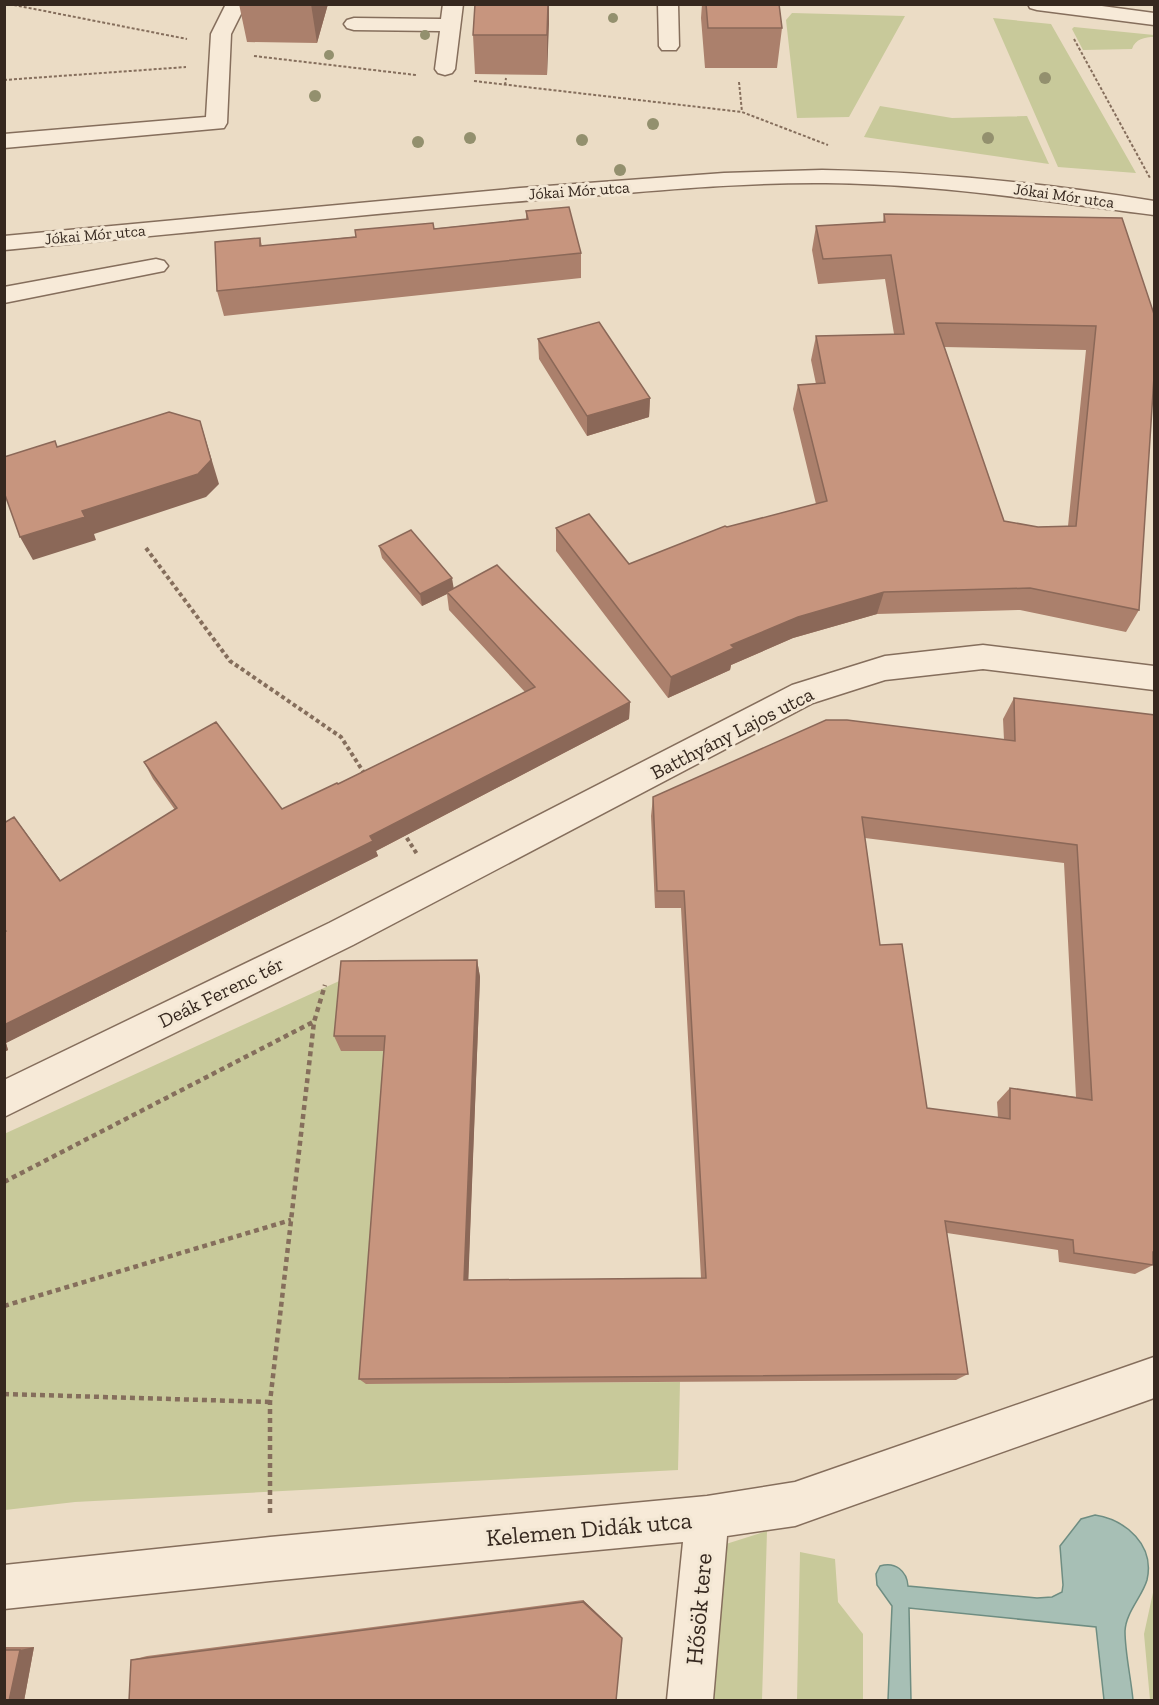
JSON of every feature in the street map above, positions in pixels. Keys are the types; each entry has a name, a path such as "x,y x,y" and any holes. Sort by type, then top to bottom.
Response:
{"street":[{"path":"4,141 216,123 221,34 236,4"},
{"path":"445,69 453,4"},
{"path":"668,4 669,46"},
{"path":"1047,6 1147,14"},
{"path":"354,24 451,25"},
{"name":"Jókai Mór utca","path":"4,243 527,194 748,179 852,177 954,181 1155,208"},
{"path":"4,295 156,266"},
{"name":"Batthyány Lajos utca","path":"438,884 803,694 885,668 983,657 1155,678"},
{"name":"Deák Ferenc tér","path":"4,1099 438,884"},
{"name":"Kelemen Didák utca","path":"4,1587 270,1559 707,1518 795,1503 1155,1378"},
{"name":"Hősök tere","path":"690,1701 707,1518"}],"path":[{"path":"9,4 220,54 421,75"},
{"path":"1047,6 1152,182"},
{"path":"4,80 220,54"},
{"path":"505,85 506,78"},
{"path":"466,80 742,112 835,147"},
{"path":"739,82 742,112"},
{"path":"146,548 230,661 341,737 367,777"},
{"path":"399,827 438,884"},
{"path":"270,1559 270,1402 314,1022 341,934"},
{"path":"4,1182 126,1117 314,1022"},
{"path":"4,1306 291,1220"},
{"path":"4,1394 270,1402"}],"green space":[{"path":"792,13 905,16 849,117 797,118 786,20"},
{"path":"993,18 1051,24 1136,173 1058,167"},
{"path":"1074,27 1154,35 1154,37 1141,39 1132,49 1083,50 1072,29"},
{"path":"880,106 952,118 1027,116 1049,164 864,137"},
{"path":"348,977 391,1051 366,1384 680,1382 678,1470 75,1502 5,1510 4,1134"},
{"path":"767,1531 762,1700 710,1700 726,1544"},
{"path":"800,1552 835,1559 838,1602 863,1634 863,1700 797,1700"},
{"path":"1154,1588 1154,1700 1150,1700 1144,1634"}],"shaded area":[{"path":"1095,1515 1117,1522 1136,1536 1147,1556 1147,1580 1128,1617 1125,1631 1133,1700 1104,1700 1096,1627 909,1608 911,1700 888,1700 892,1606 877,1585 876,1574 880,1566 891,1565 899,1568 908,1586 1037,1598 1052,1597 1062,1592 1060,1546 1081,1519"}],"building":[{"path":"475,4 548,4 547,35 473,35"},
{"path":"706,4 779,4 782,28 708,28"},
{"path":"569,207 581,253 217,291 215,242 260,238 260,246 356,237 355,230 433,223 434,229 528,219 526,211"},
{"path":"884,214 1122,218 1155,317 1155,361 1139,610 1030,588 884,592 798,617 731,645 734,648 671,677 556,528 589,514 629,564 725,526 827,501 798,385 825,383 816,336 904,334 891,255 823,259 816,226 885,222","holes":["936,323 1096,326 1076,526 1038,527 1004,521"]},
{"path":"599,322 650,398 587,416 538,339"},
{"path":"169,412 200,421 211,460 198,474 82,511 85,517 20,537 4,492 4,457 55,441 57,447"},
{"path":"411,530 452,578 420,594 379,546"},
{"path":"497,565 630,702 370,836 373,841 4,1025 4,932 6,931 4,929 4,823 14,817 60,881 177,808 144,762 216,722 282,809 338,784 535,687 447,592"},
{"path":"1014,698 1155,715 1155,1252 1153,1252 1153,1265 1074,1253 1073,1240 945,1221 968,1374 359,1379 385,1036 334,1036 341,961 477,960 464,1280 706,1278 684,891 657,891 653,797 826,720 847,720 1015,741","holes":["862,817 1077,845 1092,1100 1010,1088 1010,1119 927,1108 902,944 880,945"]},
{"path":"583,1602 622,1638 616,1701 129,1701 131,1660"},
{"path":"4,1650 20,1650 9,1701 4,1701"}]}
